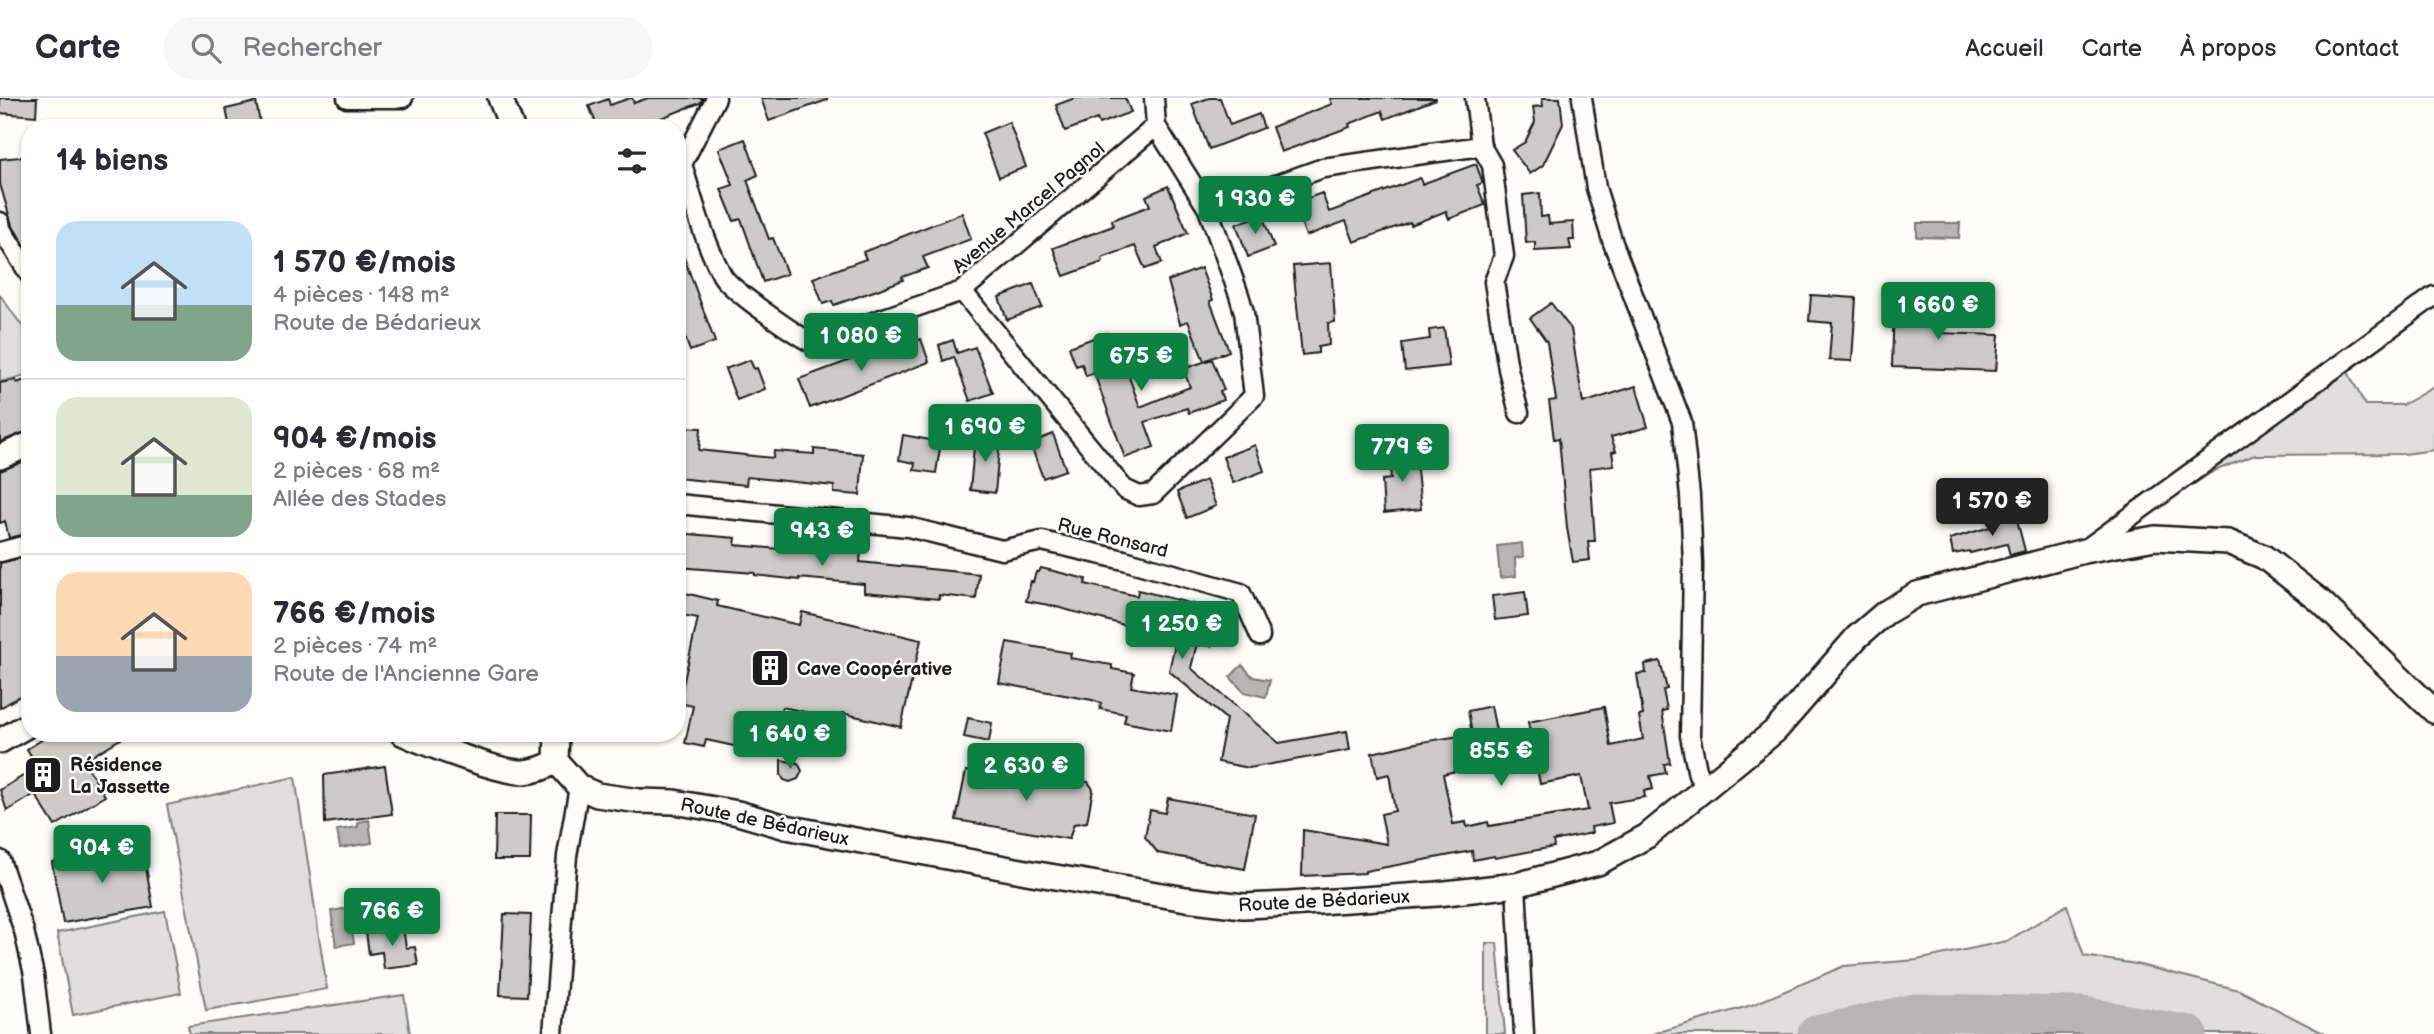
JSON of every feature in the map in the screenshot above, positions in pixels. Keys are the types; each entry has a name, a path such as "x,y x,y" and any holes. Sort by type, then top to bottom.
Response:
{"street":[{"path":"349,99 402,98"},
{"path":"500,98 508,119"},
{"name":"Avenue Marcel Pagnol","path":"686,156 716,98"},
{"path":"962,291 1124,489 1139,496 1153,494 1254,396 1244,312 1208,209 1156,126 1154,98"},
{"path":"1475,98 1482,146 1492,165 1504,256 1494,282 1508,369 1519,413"},
{"path":"1582,98 1597,188 1613,243 1682,422 1690,496 1693,564 1690,736 1698,775 1706,785"},
{"name":"Avenue Marcel Pagnol","path":"686,177 724,278 791,332 812,343 962,291 1156,126"},
{"path":"1208,209 1323,167 1482,146"},
{"path":"0,226 21,260"},
{"path":"2084,551 2434,296"},
{"path":"0,457 21,448"},
{"name":"Rue Ronsard","path":"686,506 908,527 1002,550 1042,541 1125,560 1241,593 1260,636"},
{"name":"Route de Bédarieux","path":"579,788 604,796 674,802 738,813 786,827 1032,873 1243,906 1437,894 1516,885 1598,863 1647,836 1776,730 1857,637 1885,613 1917,594 2084,551 2155,538 2228,542 2264,557 2319,600 2434,711"},
{"path":"0,552 21,546"},
{"path":"0,741 21,729"},
{"path":"427,742 503,769 523,772 546,767 556,761"},
{"path":"553,1034 567,856 579,788 556,761 557,742"},
{"path":"0,860 24,931 34,975 41,1034"},
{"path":"1516,885 1524,1034"}],"shaded area":[{"path":"1917,223 1960,223 1959,238 1917,237"},
{"path":"0,295 21,324 21,376 0,382"},
{"path":"2348,372 2365,405 2402,405 2434,387 2434,450 2404,454 2255,455 2214,471 2194,484 2185,484"},
{"path":"1522,543 1523,557 1515,558 1516,576 1500,578 1497,546"},
{"path":"1242,665 1253,677 1270,680 1266,697 1244,692 1230,677"},
{"path":"295,777 327,989 206,1010 167,805"},
{"path":"369,820 372,843 340,848 337,830 358,827 358,822"},
{"path":"2067,905 2084,956 2136,964 2239,990 2325,1034 1652,1034 1752,1005 1844,966 1917,960 2007,941"},
{"path":"354,907 356,919 350,920 354,943 336,946 331,911"},
{"path":"165,911 181,993 73,1015 57,933"},
{"path":"1486,943 1497,943 1505,1034 1486,1034"},
{"path":"404,995 410,1034 190,1034 188,1026"}],"building":[{"path":"0,98 37,98 36,116 0,113"},
{"path":"630,98 634,103 648,98 703,98 700,103 659,119 594,119 589,106 608,99 610,105"},
{"path":"761,98 827,98 827,100 769,121"},
{"path":"1075,98 1125,98 1131,112 1099,124 1097,119 1065,131 1056,105"},
{"path":"1209,98 1220,98 1230,125 1259,114 1264,128 1209,149 1192,104"},
{"path":"1330,98 1436,99 1385,119 1382,111 1349,124 1350,127 1281,152 1272,127 1332,104"},
{"path":"1542,98 1560,98 1563,124 1543,165 1530,174 1512,150 1525,142 1535,122 1533,107 1543,106"},
{"path":"256,102 259,119 228,119 226,109"},
{"path":"1009,122 1026,167 999,177 982,133"},
{"path":"745,139 758,175 747,180 769,239 773,238 787,274 763,282 741,219 734,221 721,189 733,185 719,149"},
{"path":"21,157 21,239 12,225 0,184 0,159"},
{"path":"1476,164 1483,183 1477,185 1485,205 1449,219 1446,211 1354,242 1346,221 1306,236 1294,203 1322,193 1329,212 1420,178 1422,184"},
{"path":"1168,186 1188,233 1156,247 1162,263 1145,269 1135,246 1102,258 1103,262 1064,276 1053,248 1113,226 1112,220 1150,206 1146,196"},
{"path":"1540,193 1541,217 1548,216 1549,224 1573,222 1574,240 1569,240 1571,249 1535,251 1535,242 1526,243 1523,195"},
{"path":"962,213 971,239 923,257 928,268 834,305 832,301 823,304 813,278 866,259 863,252"},
{"path":"1262,215 1274,247 1248,257 1236,224"},
{"path":"686,263 715,342 690,351 686,340"},
{"path":"1331,263 1335,322 1328,323 1329,345 1318,347 1318,353 1302,355 1293,266"},
{"path":"1201,268 1229,351 1204,361 1188,321 1180,324 1168,281"},
{"path":"1033,284 1042,307 1007,320 999,297"},
{"path":"1811,295 1856,298 1852,361 1829,360 1832,323 1809,321"},
{"path":"1894,302 1938,303 1939,333 1999,335 1996,371 1892,367"},
{"path":"1551,303 1571,329 1583,403 1636,386 1648,427 1611,437 1616,451 1612,452 1614,465 1590,468 1595,541 1588,541 1590,560 1573,562 1567,528 1559,438 1554,439 1549,401 1556,400 1547,342 1530,318"},
{"path":"1444,328 1449,366 1405,371 1402,343 1430,339 1429,330"},
{"path":"1107,333 1118,363 1123,361 1140,407 1190,387 1183,369 1212,359 1224,390 1220,391 1223,400 1189,413 1187,408 1145,422 1154,447 1125,458 1094,373 1086,376 1082,364 1076,366 1069,347"},
{"path":"921,339 929,362 810,408 799,379 861,356 863,360"},
{"path":"953,340 957,353 975,347 993,393 970,401 954,357 943,361 939,345"},
{"path":"750,360 754,369 757,368 765,389 737,400 725,369"},
{"path":"16,380 17,383 21,381 21,434 0,442 0,383"},
{"path":"686,427 701,428 699,450 773,458 774,451 814,454 814,449 863,454 860,495 834,493 834,486 747,477 746,485 686,479"},
{"path":"1053,434 1066,470 1043,478 1030,443"},
{"path":"903,435 941,442 936,473 914,470 915,463 899,460"},
{"path":"975,436 1000,439 995,493 970,490"},
{"path":"1255,445 1264,471 1233,483 1223,457"},
{"path":"1415,451 1421,509 1384,513 1382,480 1391,479 1389,453"},
{"path":"21,463 21,535 9,538 5,521 0,523 0,471"},
{"path":"1206,480 1216,506 1187,518 1177,492"},
{"path":"2016,516 2025,551 2010,555 2007,544 1970,553 1953,554 1950,539 1990,527 1988,522"},
{"path":"686,534 736,538 735,545 802,551 803,546 861,551 860,562 979,574 976,599 939,595 939,599 864,592 864,584 799,580 755,573 686,568"},
{"path":"21,558 21,695 0,708 0,563"},
{"path":"1041,568 1086,579 1085,584 1137,596 1138,590 1205,607 1205,611 1216,614 1214,622 1228,626 1213,637 1211,646 1197,643 1191,668 1279,743 1347,731 1350,750 1249,768 1218,762 1226,719 1169,671 1176,639 1026,601 1031,581 1033,582 1036,572"},
{"path":"1525,592 1528,616 1495,620 1492,596"},
{"name":"Cave Coopérative","path":"686,593 718,601 717,606 799,625 802,612 921,640 901,727 842,713 841,720 782,707 771,754 706,740 704,747 685,743 693,706 686,704 686,672 698,618 686,616"},
{"path":"1007,642 1071,653 1070,658 1112,665 1112,669 1134,673 1131,687 1177,695 1171,731 1124,722 1126,714 1100,709 1101,703 1092,700 999,683"},
{"path":"1660,661 1667,689 1663,690 1667,710 1662,711 1670,763 1664,764 1666,773 1650,776 1653,789 1644,791 1645,797 1609,803 1613,823 1591,827 1592,833 1553,841 1554,847 1495,858 1473,860 1472,851 1365,873 1302,876 1303,830 1387,844 1381,814 1395,811 1389,774 1377,777 1372,753 1472,734 1468,711 1491,706 1503,765 1479,770 1478,766 1443,774 1453,824 1466,822 1467,827 1488,822 1489,826 1588,810 1581,776 1540,784 1528,722 1604,707 1611,746 1643,739 1639,716 1643,715 1637,674 1646,673 1645,664"},
{"path":"968,718 992,723 989,742 964,737"},
{"path":"38,742 115,742 84,761 105,796 55,826 35,794 7,811 0,790 38,767 27,749"},
{"path":"781,760 798,763 802,771 798,779 790,782 784,780 781,775"},
{"path":"1057,765 1077,780 1088,782 1093,789 1087,822 1074,824 1069,839 956,820 966,771 1030,782 1031,777 1054,782"},
{"path":"385,766 392,814 325,823 324,775"},
{"path":"1168,798 1255,814 1245,869 1158,853 1145,837 1150,810 1165,813"},
{"path":"495,815 531,815 530,860 494,860"},
{"path":"137,847 140,863 145,862 153,907 63,923 52,862"},
{"path":"504,914 531,915 527,996 500,995"},
{"path":"403,927 406,948 415,947 418,965 384,969 382,952 369,954 366,932"}],"waterway":[{"path":"1816,1034 1915,1012 2083,1015 2189,1034"}],"place":[{"name":"Cave Coopérative","path":"770,668"},
{"name":"Résidence La Jassette","path":"43,775"}]}
